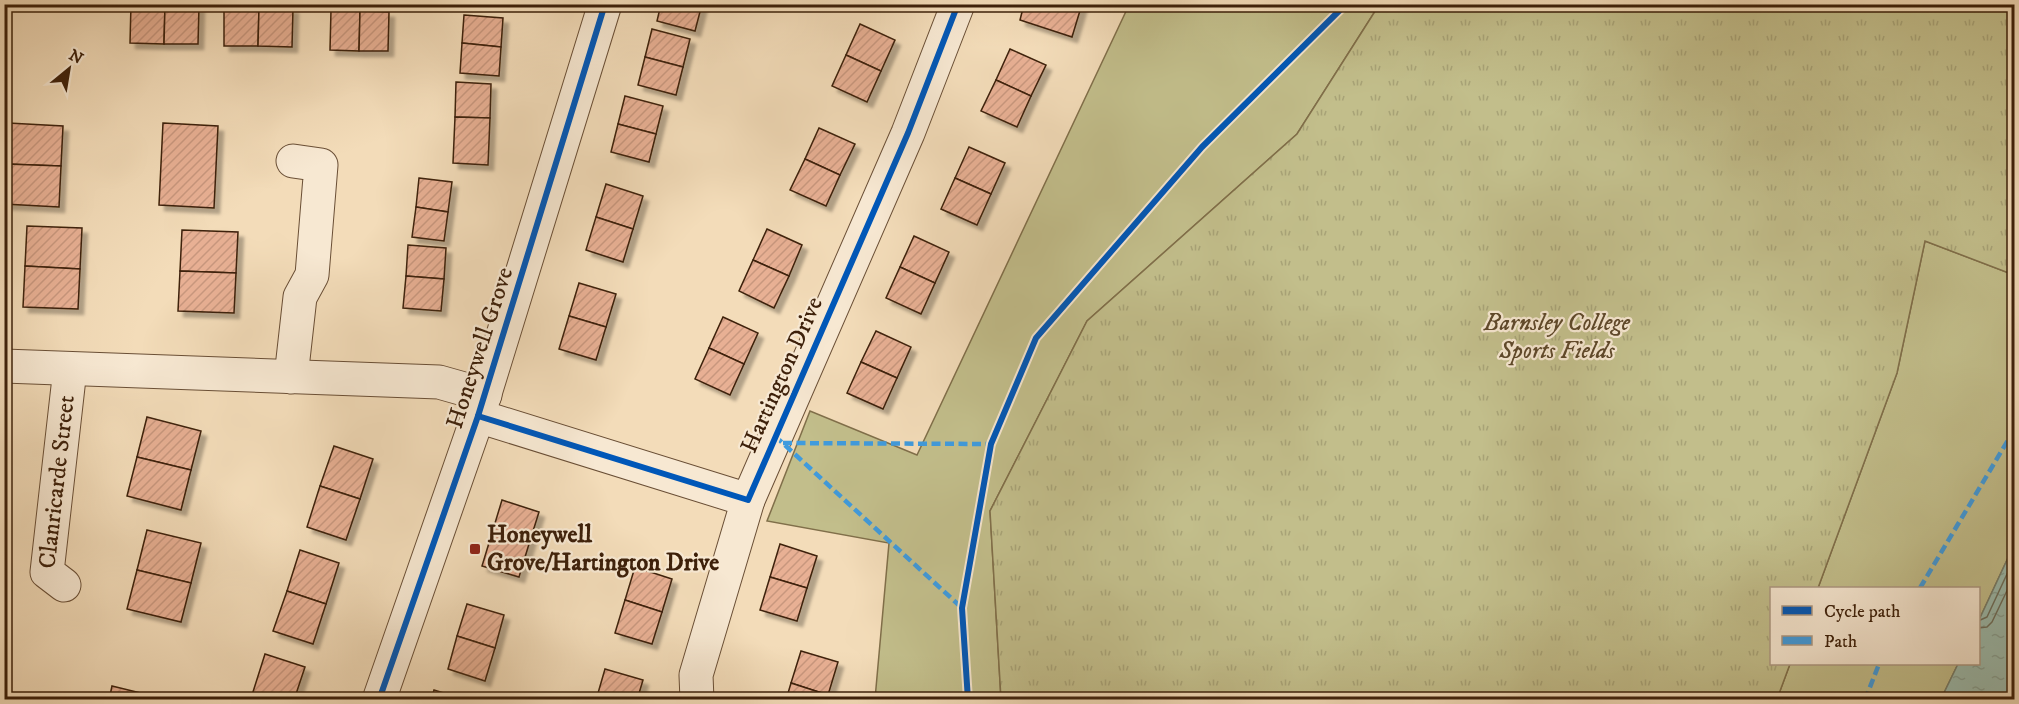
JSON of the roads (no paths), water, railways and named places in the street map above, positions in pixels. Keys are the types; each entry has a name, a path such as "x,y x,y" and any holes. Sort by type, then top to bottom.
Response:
{"street":[{"name":"Honeywell Grove","path":"379,699 481,406 605,4"},
{"name":"Hartington Drive","path":"697,699 696,675 748,500 908,133 958,4"},
{"path":"291,377 300,297 312,275 321,165 293,161"},
{"name":"Clanricarde Street","path":"4,366 439,382 481,406"},
{"name":"Clanricarde Street","path":"64,585 47,572 70,369"},
{"path":"481,406 748,500"}],"water":[{"path":"2014,545 2014,699 1941,699 1958,665 1980,665 1980,618"}],"place":[{"name":"Honeywell Grove/Hartington Drive","path":"475,549"}],"park label":[{"name":"Barnsley College Sports Fields","path":"1557,337"}]}
